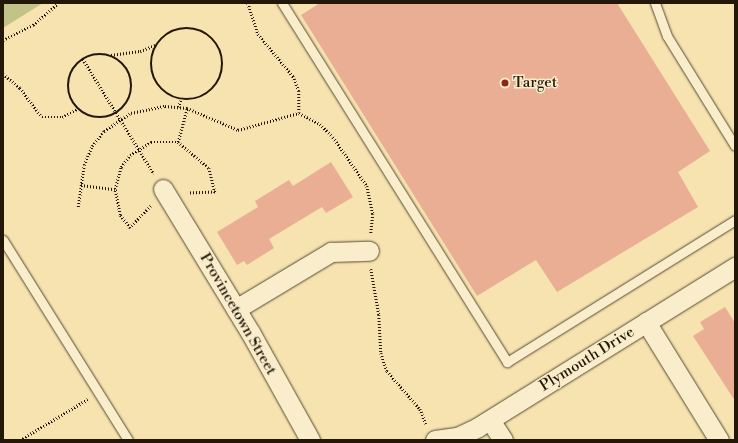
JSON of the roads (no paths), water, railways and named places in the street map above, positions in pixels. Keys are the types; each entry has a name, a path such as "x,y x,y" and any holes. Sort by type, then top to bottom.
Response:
{"street":[{"name":"Provincetown Street","path":"163,189 236,309 310,440"},
{"path":"236,309 330,252 370,251"},
{"name":"Plymouth Drive","path":"431,434 457,437 490,420 735,267"},
{"path":"646,322 719,440"},
{"path":"490,420 503,440"}],"lane":[{"path":"282,3 507,362 735,220"},
{"path":"655,3 667,36 735,146"},
{"path":"3,240 128,440"}],"place":[{"name":"Target","path":"505,83"}]}
